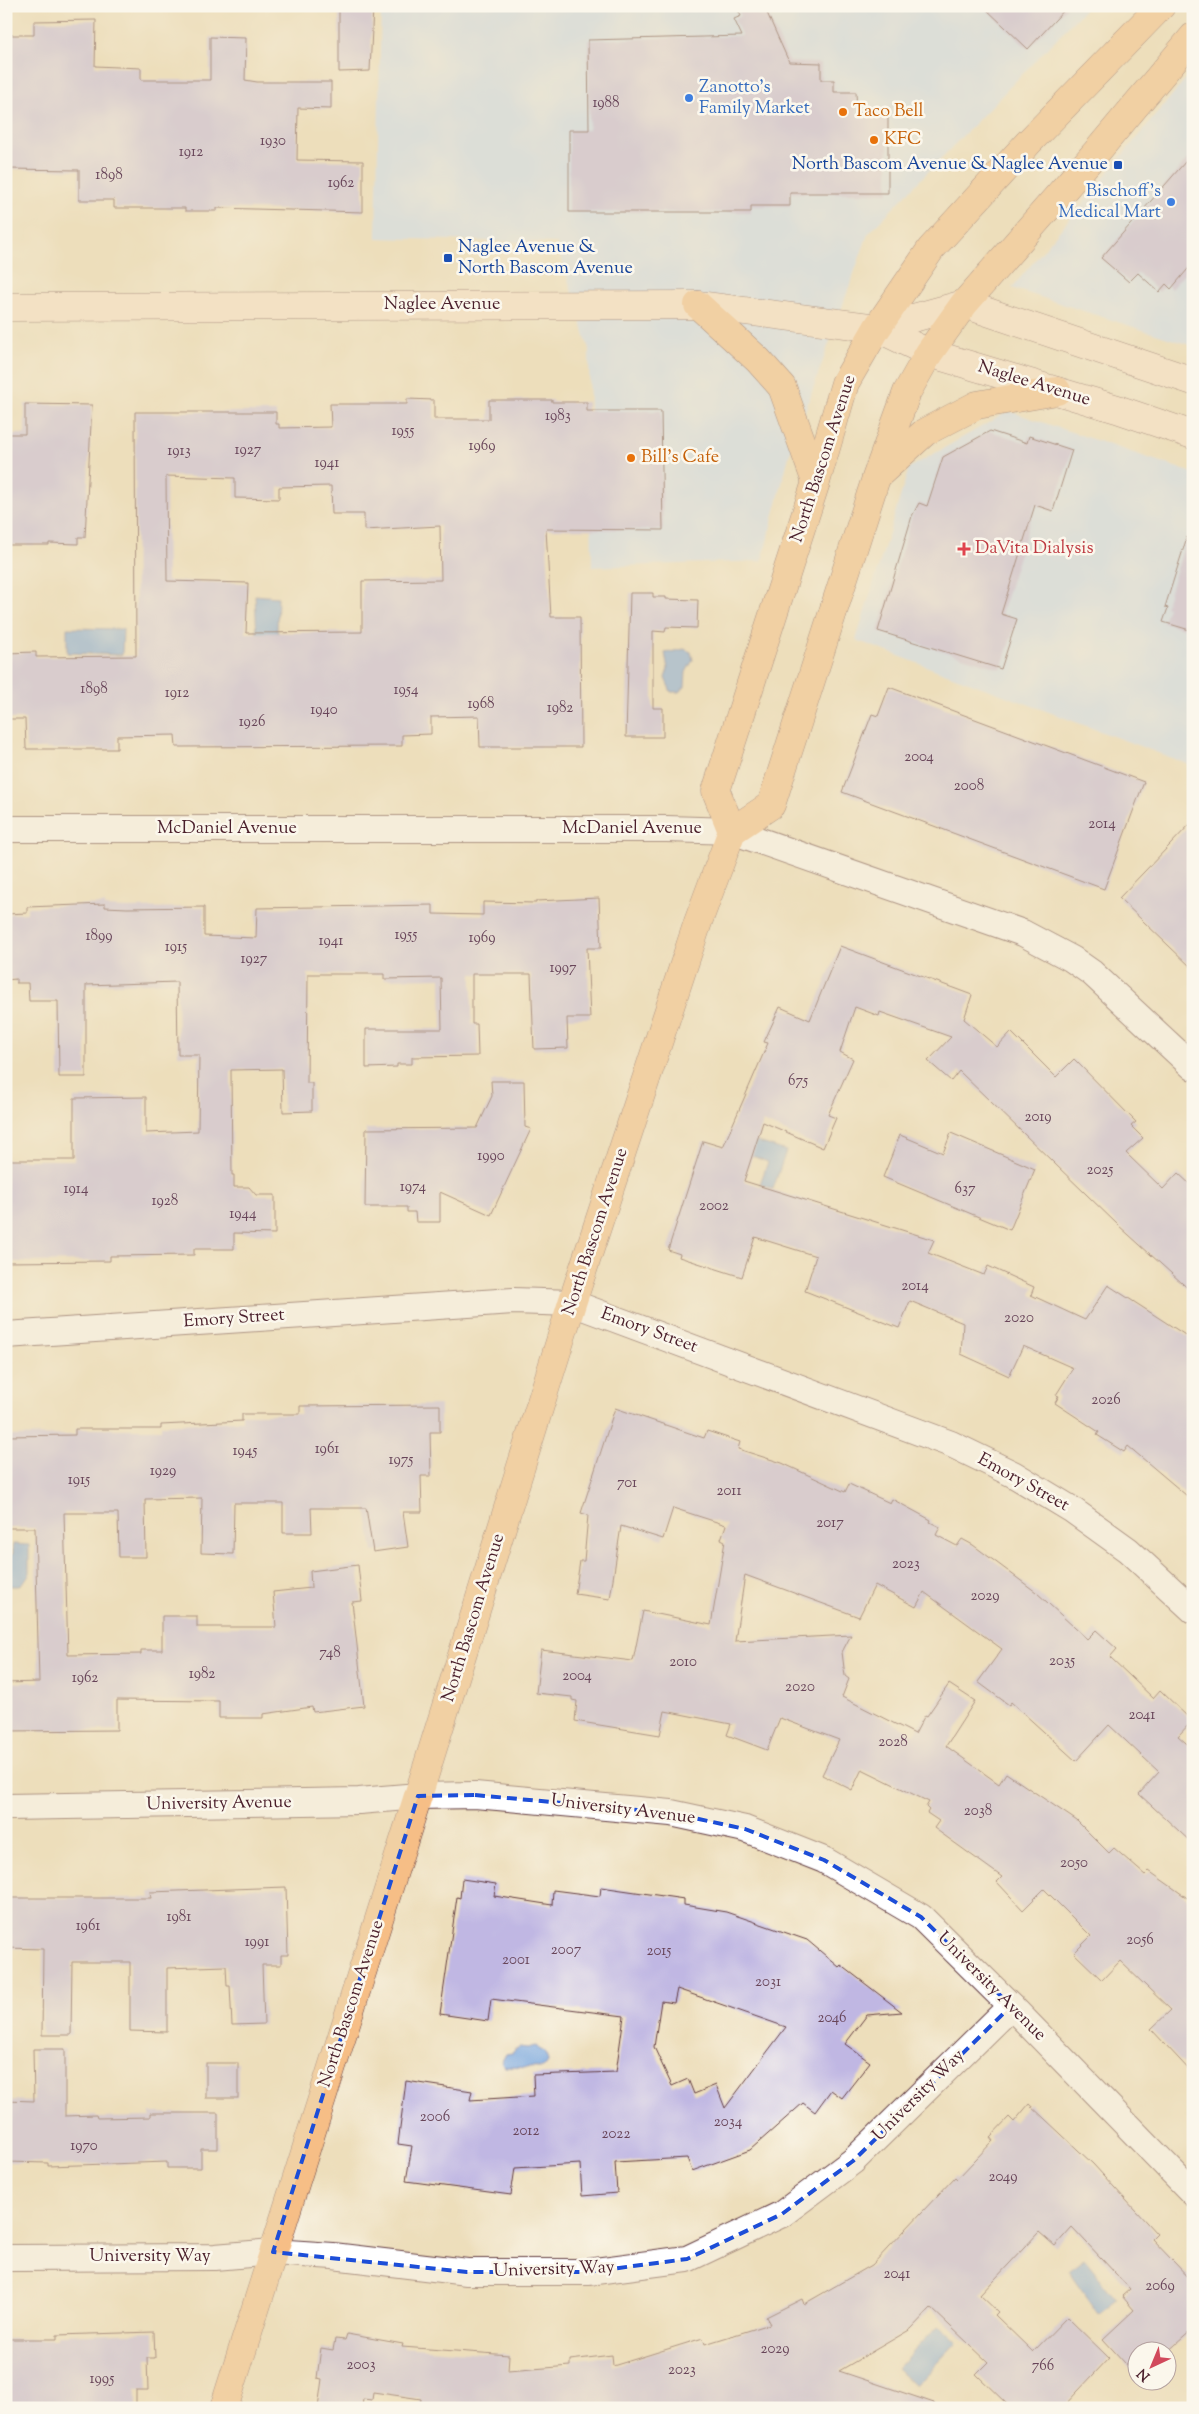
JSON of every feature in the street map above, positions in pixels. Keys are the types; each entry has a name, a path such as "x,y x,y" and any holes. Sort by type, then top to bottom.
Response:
{"main road":[{"name":"North Bascom Avenue","path":"224,2408 572,1303 698,922 732,830 716,791 816,482 845,383 877,328 931,249 1028,142 1161,6"},
{"path":"732,830 771,805 876,478 907,392 928,353 964,304 1099,149 1193,37"},
{"name":"Naglee Avenue","path":"877,328 964,304"},
{"path":"964,304 1193,381"},
{"name":"Naglee Avenue","path":"6,307 698,305 877,328 928,353 1056,391 1193,435"},
{"path":"698,305 758,360 782,387 816,482"},
{"path":"876,478 925,432 953,416 977,405 1056,391"}],"street":[{"name":"McDaniel Avenue","path":"6,829 732,830 1022,933 1072,959 1092,973 1193,1067"},
{"name":"Emory Street","path":"6,1335 513,1300 572,1303 951,1444 1013,1474 1071,1510 1128,1550 1193,1610"},
{"name":"University Avenue","path":"6,1807 359,1801 418,1796 475,1795 671,1813 745,1829 824,1860 921,1917 1011,2006 1193,2193"},
{"name":"University Way","path":"6,2258 215,2257 273,2252 333,2256 467,2272 588,2272 687,2259 782,2214 854,2161 1011,2006"}],"highlighted area":[{"path":"475,1795 671,1813 745,1829 824,1860 921,1917 1011,2006 853,2161 782,2214 687,2259 588,2272 467,2272 273,2252 418,1796"}],"shaded area":[{"path":"381,6 767,6 773,17 784,6 1088,6 868,234 789,456 762,561 592,567 589,349 557,243 376,238"},
{"path":"1193,73 1193,346 1012,288 1188,76"},
{"path":"1009,411 1193,473 1193,766 856,640 909,468"}],"water":[{"path":"255,595 278,597 277,630 281,640 257,637"},
{"path":"67,628 123,629 122,655 67,653"},
{"path":"684,649 691,652 693,660 686,672 685,687 679,692 671,692 665,678 668,669 665,653"},
{"path":"755,1141 786,1151 773,1189 760,1184 768,1162 750,1155"},
{"path":"13,1544 29,1545 29,1576 19,1586 6,1586 6,1559 13,1554"},
{"path":"535,2046 547,2056 548,2062 543,2068 505,2067 501,2063 506,2054 512,2053 519,2047 528,2048"},
{"path":"1084,2259 1117,2299 1098,2314 1068,2271"},
{"path":"939,2325 957,2342 915,2386 897,2369"}],"building":[{"name":"Zanotto’s Family Market","path":"736,6 764,6 789,62 821,63 821,80 834,80 834,92 856,92 857,113 888,114 888,193 790,193 790,206 751,206 751,212 569,212 569,130 589,130 588,40 742,36 734,19 741,16"},
{"path":"983,6 1068,6 1028,49"},
{"path":"373,7 370,71 339,72 339,8"},
{"path":"96,20 95,66 141,68 141,80 210,80 210,37 246,38 245,80 257,82 331,82 331,109 298,108 297,160 363,161 363,212 217,208 217,211 185,211 185,208 114,208 114,200 79,200 79,170 6,169 6,35 34,35 34,21"},
{"name":"Bischoff’s Medical Mart","path":"1193,153 1193,263 1171,289 1166,284 1159,292 1138,273 1129,282 1101,258"},
{"path":"407,399 434,400 434,419 489,419 489,400 587,402 587,411 661,411 663,530 546,529 551,617 580,617 581,747 480,747 479,716 431,717 431,734 402,735 402,746 176,747 175,735 117,736 117,749 26,749 25,719 6,719 6,653 36,652 36,657 136,656 135,412 276,412 276,424 279,424 279,428 331,427 330,404 407,404","holes":["166,476 235,478 235,498 279,499 279,487 331,486 332,514 364,514 364,530 440,526 441,580 362,581 362,632 246,633 248,583 167,581"]},
{"path":"25,404 92,405 85,537 78,537 78,544 9,545 6,434 25,434"},
{"name":"DaVita Dialysis","path":"990,431 1027,443 1029,436 1072,450 1053,511 1035,505 1001,614 1017,619 1001,669 878,631 912,516 919,503 927,506 943,457"},
{"path":"1187,537 1193,538 1193,631 1163,622 1168,608 1165,607"},
{"path":"630,593 653,593 653,597 698,600 697,628 666,627 665,632 653,631 653,708 663,708 663,737 626,737"},
{"path":"889,687 1144,782 1104,889 842,792 872,714 878,716"},
{"path":"1193,821 1193,969 1119,898"},
{"path":"599,898 601,948 587,948 590,1018 567,1018 568,1048 534,1049 531,974 472,974 472,1024 477,1024 478,1056 412,1057 412,1064 397,1064 397,1067 366,1068 366,1029 442,1029 441,978 384,979 384,974 308,974 307,1083 312,1083 312,1111 283,1112 282,1069 231,1070 232,1175 234,1175 234,1187 249,1187 256,1195 275,1195 275,1234 234,1233 234,1249 194,1249 194,1255 110,1256 110,1261 6,1262 6,1160 74,1160 74,1098 146,1097 146,1133 198,1131 199,1055 178,1055 177,982 86,985 86,1077 59,1077 58,1001 29,1001 28,983 16,983 16,979 6,980 6,914 27,913 27,907 105,904 105,907 127,908 204,907 204,936 256,938 257,908 433,905 433,914 483,915 483,902 536,903 536,901"},
{"path":"840,946 972,995 964,1019 997,1047 1011,1032 1056,1077 1074,1059 1136,1122 1131,1126 1143,1138 1126,1153 1163,1189 1178,1173 1193,1187 1193,1293 1118,1225 959,1071 951,1081 928,1061 951,1037 880,1012 879,1016 855,1007 840,1052 853,1059 828,1115 836,1118 823,1148 763,1122 744,1181 934,1240 928,1253 984,1275 988,1266 1034,1287 1031,1295 1085,1320 1108,1285 1193,1340 1193,1501 1128,1446 1124,1452 1097,1435 1099,1432 1055,1403 1059,1396 1056,1395 1073,1368 1023,1346 1009,1376 961,1354 963,1323 910,1301 899,1328 805,1291 816,1256 755,1237 742,1277 679,1257 680,1254 668,1250 703,1141 723,1147 768,1043 764,1042 780,1007 810,1020"},
{"path":"491,1081 524,1081 525,1127 531,1129 491,1215 440,1192 440,1222 416,1222 415,1212 407,1212 407,1207 365,1207 366,1129 477,1128 492,1096"},
{"path":"951,1133 1035,1169 1010,1230 883,1177 900,1135 943,1153"},
{"path":"440,1405 440,1432 430,1432 431,1476 421,1476 422,1512 403,1512 408,1547 373,1552 366,1508 311,1508 312,1533 283,1533 283,1503 234,1503 233,1554 201,1553 202,1498 145,1499 146,1557 119,1557 118,1513 64,1513 68,1655 141,1654 141,1650 162,1650 162,1616 197,1616 197,1627 276,1627 273,1592 311,1588 310,1571 358,1565 362,1601 352,1602 364,1706 313,1712 312,1707 263,1714 263,1718 219,1718 219,1701 117,1700 117,1730 6,1731 6,1683 39,1682 35,1528 6,1528 6,1436 75,1435 75,1429 161,1429 161,1425 242,1421 242,1414 300,1414 300,1406"},
{"path":"615,1408 704,1438 707,1431 740,1442 738,1449 782,1463 845,1492 849,1484 890,1503 892,1499 931,1520 930,1522 940,1527 936,1535 957,1546 962,1539 973,1545 1036,1592 1087,1639 1096,1630 1117,1649 1110,1657 1153,1698 1160,1690 1192,1721 1178,1736 1193,1749 1193,1844 1139,1794 1159,1772 1109,1725 1076,1761 1011,1702 1009,1705 978,1682 1002,1649 924,1592 916,1607 875,1585 859,1617 745,1575 735,1641 851,1635 842,1652 845,1676 849,1679 842,1697 915,1734 925,1715 927,1716 949,1684 975,1701 946,1746 999,1784 1006,1773 1077,1821 1109,1853 1114,1848 1145,1875 1149,1871 1193,1902 1193,2074 1151,2029 1171,2010 1120,1961 1102,1980 1074,1953 1091,1936 1044,1889 1023,1910 997,1882 1002,1877 934,1828 939,1821 927,1813 929,1810 926,1807 929,1802 862,1769 852,1790 822,1775 839,1740 780,1718 767,1750 727,1735 731,1724 665,1711 660,1735 575,1721 577,1701 572,1700 572,1697 536,1693 541,1650 633,1661 643,1611 711,1625 725,1541 721,1539 726,1525 673,1508 663,1539 621,1526 610,1599 575,1594 580,1561 584,1561 588,1515 581,1513"},
{"path":"462,1879 496,1884 494,1896 552,1905 553,1890 600,1896 601,1887 684,1899 684,1905 726,1912 807,1940 839,1967 841,1965 902,2012 867,2015 845,2044 870,2062 842,2098 831,2090 815,2112 803,2103 750,2150 692,2171 687,2158 615,2162 617,2193 582,2196 580,2164 515,2168 511,2195 406,2181 412,2146 398,2144 406,2081 472,2091 470,2100 534,2096 533,2075 616,2072 624,2016 491,1999 488,2021 440,2014 457,1897 460,1898","holes":["677,1989 786,2027 725,2108 716,2085 694,2094 688,2079 672,2086 654,2047 661,2001 674,2003"]},
{"path":"286,1887 288,1955 281,1955 281,1965 262,1965 264,2024 232,2025 230,1986 227,1986 226,1966 167,1968 167,2032 130,2031 130,1962 72,1962 71,2035 42,2035 43,1949 6,1948 6,1898 151,1898 150,1892"},
{"path":"33,2049 65,2049 65,2116 96,2115 97,2118 150,2117 150,2113 218,2113 218,2149 201,2149 201,2168 167,2168 167,2162 48,2166 48,2163 6,2162 6,2100 34,2101"},
{"path":"206,2063 238,2063 238,2098 206,2098"},
{"path":"1029,2104 1093,2164 1157,2234 1152,2239 1193,2282 1193,2329 1176,2344 1176,2342 1126,2342 1126,2364 1103,2339 1134,2310 1122,2296 1130,2289 1072,2227 1055,2246 1039,2232 980,2295 998,2312 995,2315 1033,2352 1067,2317 1109,2358 1062,2408 1011,2408 976,2374 988,2362 931,2308 911,2329 839,2371 934,2403 934,2408 420,2408 421,2399 373,2392 372,2400 363,2399 362,2408 318,2408 322,2379 317,2378 321,2348 333,2350 335,2339 345,2340 347,2334 403,2344 402,2347 509,2355 508,2371 570,2366 570,2360 612,2355 613,2366 703,2338 705,2344 770,2324 766,2317 802,2299 804,2304 872,2265 955,2177 957,2179 993,2141 990,2137 1009,2117 1014,2122"},
{"path":"154,2332 155,2358 147,2358 148,2390 136,2390 136,2408 6,2408 6,2339 57,2339 57,2335"}],"place":[{"name":"Zanotto’s Family Market","path":"689,98"},
{"name":"Taco Bell","path":"843,112"},
{"name":"KFC","path":"874,140"},
{"name":"North Bascom Avenue & Naglee Avenue","path":"1118,165"},
{"name":"Bischoff’s Medical Mart","path":"1171,202"},
{"name":"Naglee Avenue & North Bascom Avenue","path":"448,258"},
{"name":"Bill’s Cafe","path":"631,458"},
{"name":"DaVita Dialysis","path":"964,549"}]}
